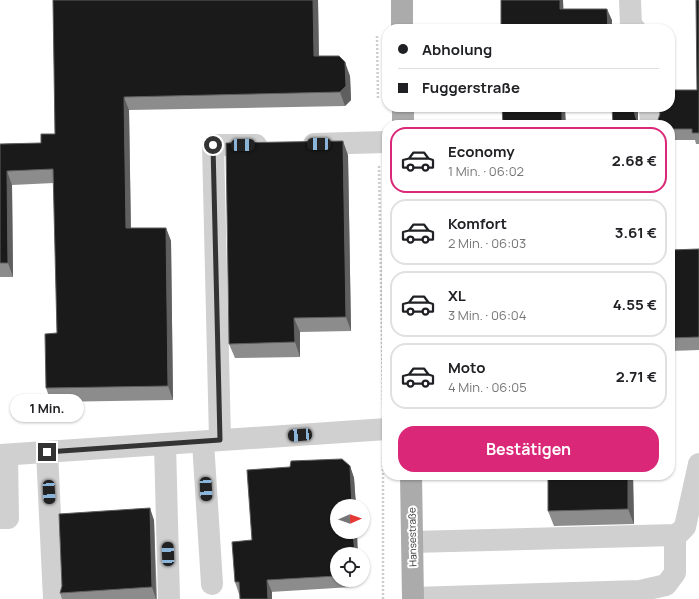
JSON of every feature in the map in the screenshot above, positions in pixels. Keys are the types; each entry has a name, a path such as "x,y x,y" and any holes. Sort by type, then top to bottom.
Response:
{"main road":[{"path":"402,0 402,24"},
{"name":"Hansestraße","path":"411,480 413,599"}],"street":[{"path":"630,0 631,24"},
{"path":"212,584 213,145 382,143"},
{"path":"0,518 8,518 4,455 382,429"},
{"path":"165,444 169,599"},
{"path":"47,452 54,599"},
{"path":"412,542 675,536 685,527 699,464"},
{"path":"413,599 640,591 666,585 675,573 675,536"}],"path":[{"path":"377,32 378,103"},
{"path":"383,599 384,480"}],"building":[{"path":"53,0 313,0 314,56 339,56 345,62 346,86 340,92 124,97 126,228 166,228 168,386 46,388 45,334 57,333 53,169 7,171 8,263 0,263 0,144 41,143 41,134 55,134"},
{"path":"501,0 560,0 560,9 607,9 608,24 501,24"},
{"path":"696,0 699,0 699,133 692,133 692,129 675,129 675,120 658,120 660,112 675,112 675,90 697,90"},
{"path":"502,112 562,112 562,120 503,120"},
{"path":"612,112 635,112 637,120 613,120"},
{"path":"343,141 346,317 294,318 295,342 229,344 226,143"},
{"path":"699,249 699,337 675,338 675,250"},
{"path":"342,459 350,466 352,499 330,499 330,539 354,539 354,547 330,547 330,576 267,580 268,599 240,599 239,582 235,582 232,542 252,540 247,470 290,467 291,461"},
{"path":"548,480 628,480 628,509 548,511"},
{"path":"150,508 152,587 60,593 62,586 59,514"}],"route":[{"path":"47,452 220,440 213,145"}]}
